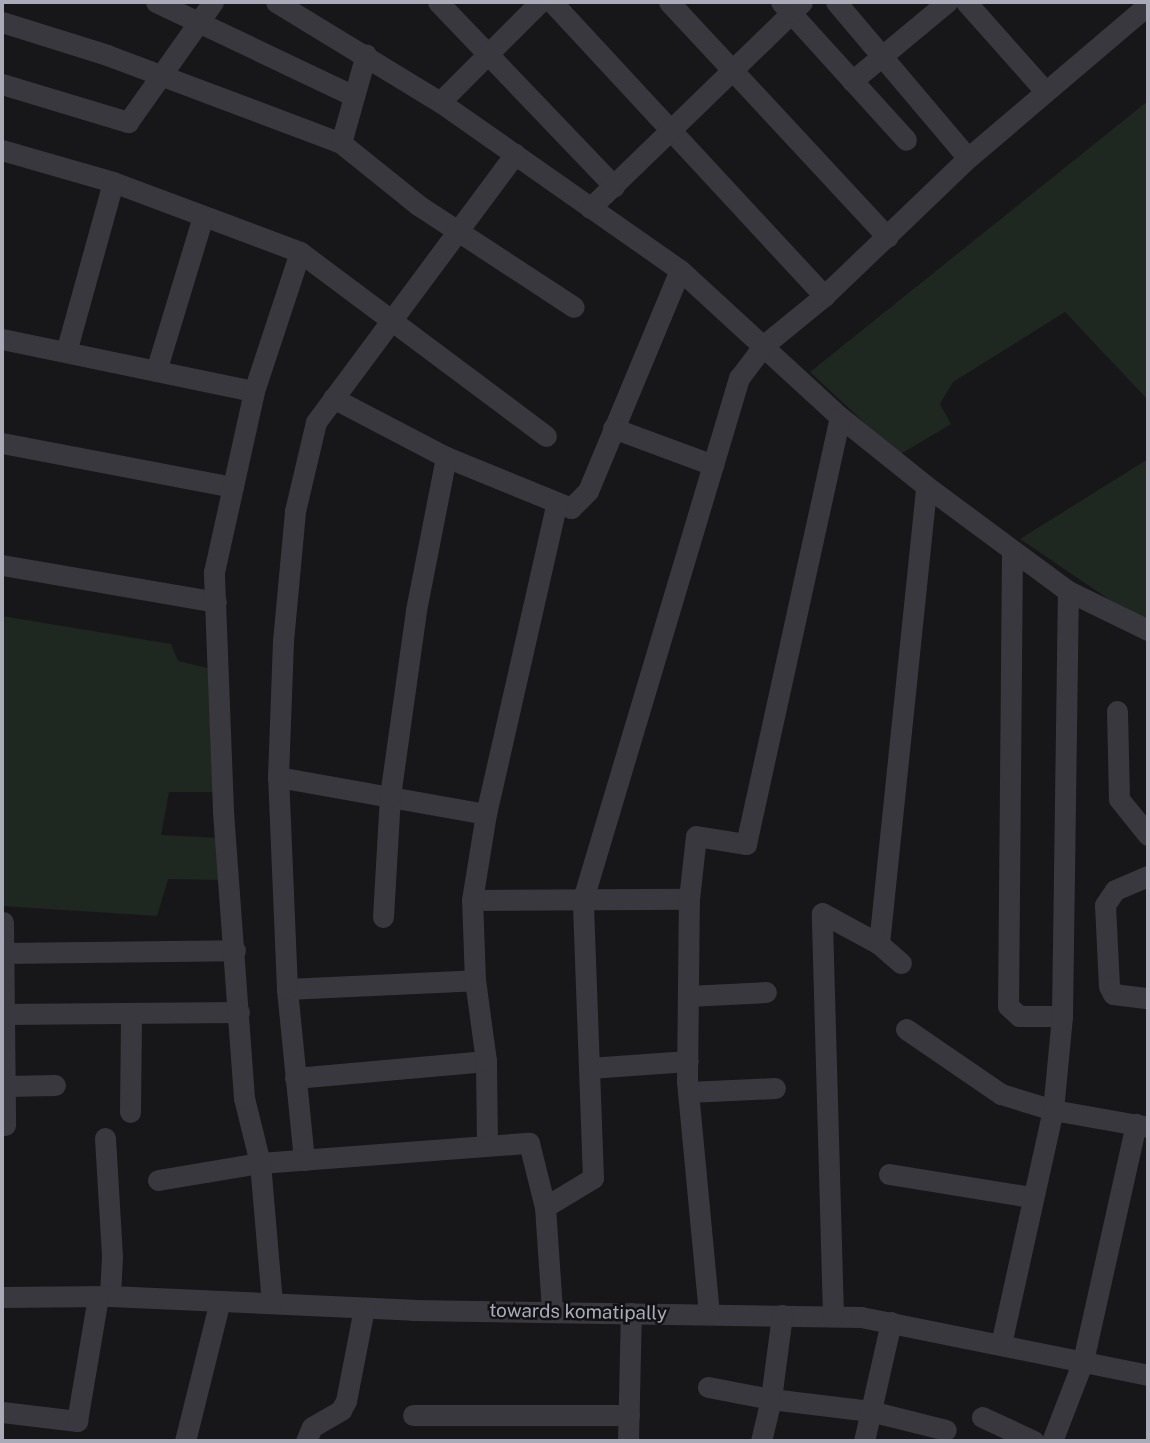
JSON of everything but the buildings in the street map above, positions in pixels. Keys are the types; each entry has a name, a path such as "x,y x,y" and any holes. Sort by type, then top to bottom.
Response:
{"street":[{"path":"156,2 354,96"},
{"path":"2,83 128,122 213,2"},
{"path":"275,2 366,54 440,102 680,270 840,417 926,486 1068,592 1148,630"},
{"path":"438,2 614,186"},
{"path":"440,102 485,52 540,2"},
{"path":"552,2 824,296"},
{"path":"669,2 887,237"},
{"path":"836,2 968,158"},
{"path":"852,80 947,2"},
{"path":"966,2 1044,90"},
{"path":"590,208 732,69 791,5 852,80 906,140"},
{"path":"545,1207 593,1178 583,899 739,378 764,345 824,296 968,158 1044,90 1148,5"},
{"path":"2,23 162,76 341,143 418,205 508,268 574,307"},
{"path":"341,143 366,54"},
{"path":"2,150 113,182 300,252 390,323 546,436"},
{"path":"304,1160 287,989 278,777 283,641 295,511 316,422 460,233 514,154"},
{"path":"66,352 113,182"},
{"path":"156,371 203,216"},
{"path":"272,1303 260,1163 244,1098 223,810 214,572 254,391 300,252"},
{"path":"333,398 446,457 556,505 571,508 588,491 680,270"},
{"path":"2,339 254,391"},
{"path":"709,1314 688,1092 689,899 696,836 746,844 840,417"},
{"path":"613,428 713,465"},
{"path":"2,443 233,487"},
{"path":"383,917 390,796 416,610 446,457"},
{"path":"879,944 926,486"},
{"path":"487,1145 485,1061 475,980 472,900 485,814 556,505"},
{"path":"1012,551 1008,1006 1019,1016 1062,1016"},
{"path":"2,565 216,602"},
{"path":"1001,1344 1031,1197 1053,1110 1062,1016 1068,592"},
{"path":"1117,710 1119,799 1148,835"},
{"path":"278,777 485,814"},
{"path":"1148,876 1115,890 1105,905 1109,986 1113,994 1148,998"},
{"path":"472,900 689,899"},
{"path":"833,1316 822,913 879,944 901,963"},
{"path":"3,922 5,1125"},
{"path":"2,953 235,950"},
{"path":"287,989 475,980"},
{"path":"688,996 766,992"},
{"path":"3,1014 239,1012"},
{"path":"130,1112 131,1013"},
{"path":"906,1029 1001,1094 1053,1110 1142,1125 1083,1361 1052,1441"},
{"path":"295,1078 485,1061"},
{"path":"589,1068 688,1061"},
{"path":"6,1086 55,1085"},
{"path":"688,1092 775,1088"},
{"path":"2,1412 77,1421 112,1256 106,1138"},
{"path":"158,1180 260,1163 529,1143 545,1207 552,1311"},
{"path":"889,1174 1031,1197"},
{"name":"towards komatipally","path":"2,1297 104,1297 364,1308 833,1316 891,1322 1148,1375"},
{"path":"185,1441 220,1301"},
{"path":"306,1441 312,1427 341,1410 346,1401 364,1308"},
{"path":"628,1441 631,1313"},
{"path":"761,1441 771,1399 782,1314"},
{"path":"864,1441 891,1322"},
{"path":"708,1387 771,1399 870,1411 946,1430"},
{"path":"413,1415 629,1415"},
{"path":"982,1417 1034,1441"}],"shaded area":[{"path":"1148,101 1148,400 1065,312 953,382 940,404 951,424 899,455 810,372"},
{"path":"1148,459 1148,619 1110,600 1020,539"},
{"path":"2,616 171,644 178,661 212,669 214,792 169,792 161,835 221,838 225,880 168,879 157,916 2,906"}]}
